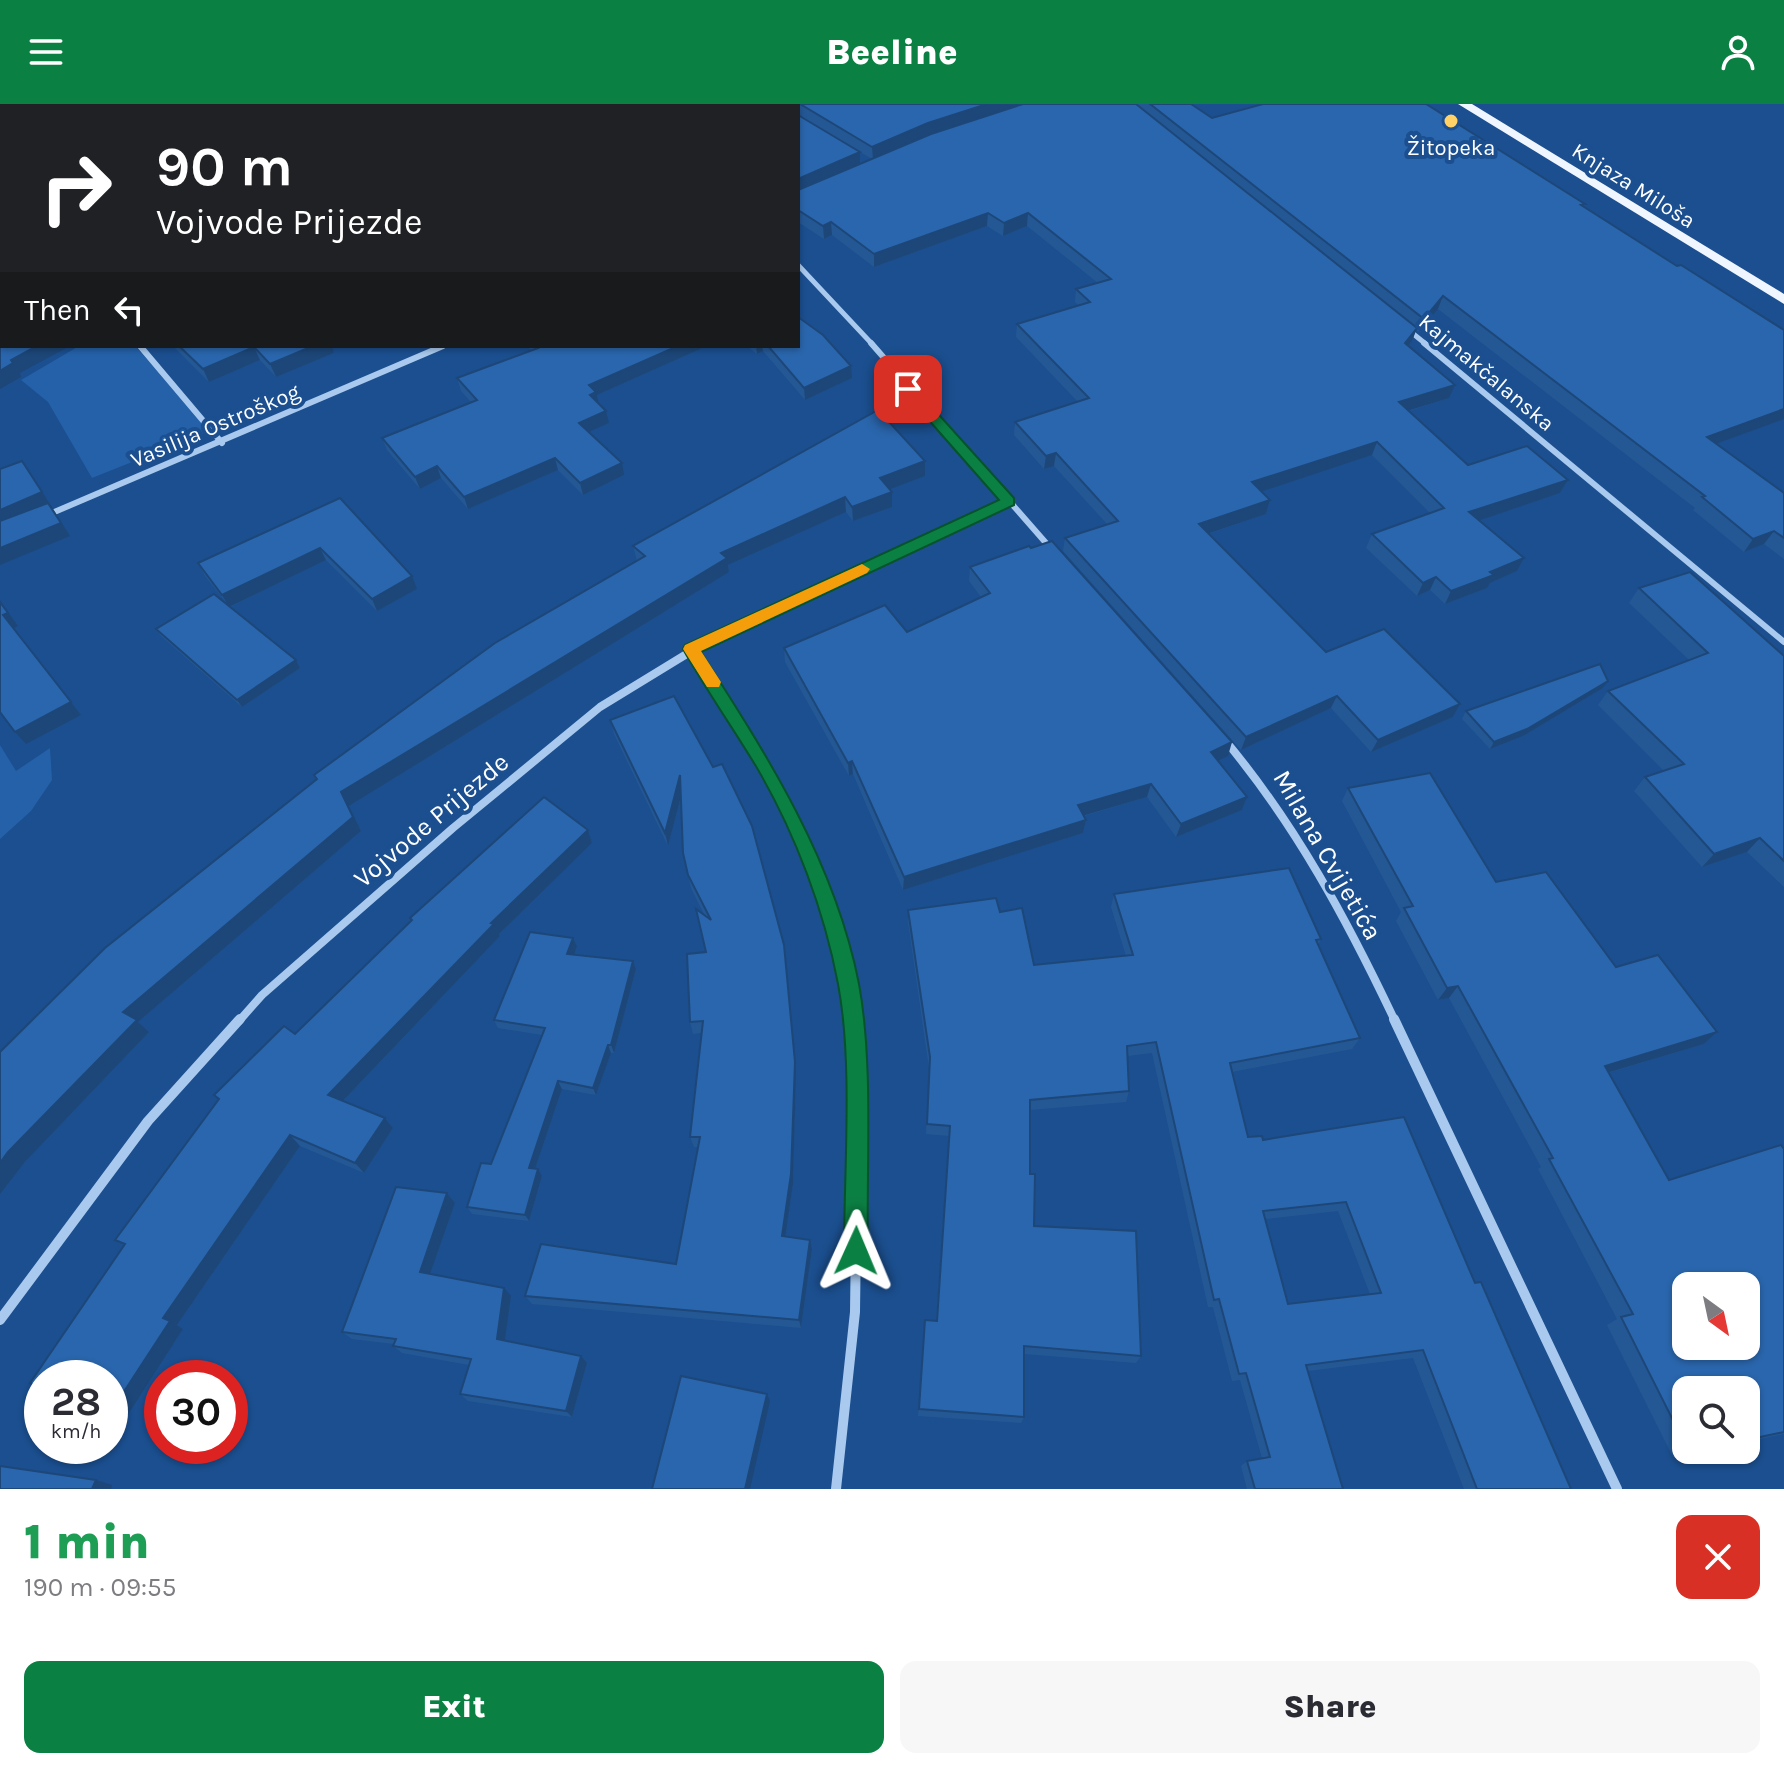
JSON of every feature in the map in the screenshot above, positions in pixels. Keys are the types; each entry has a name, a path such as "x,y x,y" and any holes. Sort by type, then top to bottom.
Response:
{"main road":[{"name":"Knjaza Miloša","path":"1464,104 1784,300"}],"street":[{"path":"800,267 822,287 1060,558"},
{"name":"Kajmakčalanska","path":"1403,326 1784,642"},
{"path":"142,348 222,443"},
{"name":"Vasilija Ostroškog","path":"36,520 438,348"},
{"name":"Vojvode Prijezde","path":"0,1320 148,1121 262,995 600,707 691,649 1008,502"},
{"path":"691,649 765,766 805,845 828,908 849,985 857,1161 855,1312 836,1489"},
{"name":"Milana Cvijetića","path":"1214,728 1260,781 1326,885 1617,1489"}],"shaded area":[{"path":"76,348 137,348 212,430 92,478 48,402 21,380"},
{"path":"0,745 16,771 50,748 52,780 31,811 0,839"}],"building":[{"path":"800,104 987,104 928,123 872,147"},
{"path":"1023,104 1136,104 1417,328 1405,343 1455,385 1399,402 1468,465 1527,446 1568,480 1469,512 1524,558 1490,572 1494,575 1451,591 1436,577 1423,583 1372,534 1444,508 1377,442 1252,482 1270,500 1199,524 1326,652 1384,629 1460,704 1378,740 1337,696 1246,737 1065,538 1118,521 1056,453 1046,456 1015,422 1089,398 1017,324 1090,302 1076,289 1111,279 1028,213 1004,223 988,213 874,254 831,222 823,226 800,211 800,189 931,134"},
{"path":"1150,104 1191,104 1212,118 1263,104 1426,104 1677,266 1681,265 1784,330 1784,409 1707,437 1784,493 1784,538 1774,531 1753,539 1702,497 1705,496 1443,296 1424,319"},
{"path":"800,116 860,152 800,178"},
{"path":"800,318 823,335 851,366 804,388 770,348 800,348"},
{"path":"0,348 33,348 11,360 13,363 0,371"},
{"path":"181,348 252,348 203,369"},
{"path":"255,348 308,348 270,364"},
{"path":"538,348 673,348 589,385 596,392 590,395 606,411 579,423 622,463 580,483 555,458 464,497 437,466 415,477 382,438 477,400 457,378"},
{"path":"878,410 925,461 880,478 892,492 852,507 845,497 721,553 727,558 341,792 353,817 123,1012 137,1020 0,1163 0,1052 105,948 317,779 314,775 495,643 645,556 633,546"},
{"path":"22,461 42,492 0,510 0,469"},
{"path":"340,498 412,576 372,599 320,548 222,595 198,563"},
{"path":"48,503 61,523 0,548 0,521"},
{"path":"1052,541 1232,742 1211,752 1247,797 1181,824 1151,784 1078,805 1086,820 904,877 852,761 848,763 784,648 885,605 907,632 990,593 970,567"},
{"path":"1690,572 1784,656 1784,861 1760,838 1714,854 1645,777 1684,764 1608,691 1708,653 1639,588"},
{"path":"214,594 296,660 237,700 156,629"},
{"path":"0,602 8,613 3,615 71,702 15,732 0,712"},
{"path":"1600,664 1608,681 1527,729 1494,742 1466,711"},
{"path":"674,696 713,767 722,764 752,826 784,945 795,1062 791,1174 782,1236 810,1240 799,1320 525,1296 541,1244 676,1264 700,1137 690,1137 703,1021 690,1022 687,954 706,952 696,909 711,920 688,875 683,853 680,775 665,833 610,720"},
{"path":"1430,773 1496,882 1546,872 1616,967 1658,955 1717,1032 1605,1066 1669,1180 1781,1145 1784,1149 1784,1432 1760,1437 1760,1376 1672,1376 1672,1418 1621,1317 1633,1314 1549,1159 1553,1158 1458,986 1447,988 1404,908 1413,906 1348,788"},
{"path":"544,797 588,830 491,923 494,924 328,1095 385,1118 355,1163 290,1135 163,1318 170,1321 128,1385 128,1360 46,1360 125,1244 115,1240 219,1099 214,1095 284,1026 295,1034 412,920 410,918"},
{"path":"1289,868 1321,939 1316,940 1360,1038 1230,1063 1248,1137 1262,1136 1263,1140 1404,1117 1475,1283 1481,1282 1571,1489 1477,1489 1423,1350 1306,1365 1343,1489 1255,1489 1247,1461 1270,1457 1246,1373 1239,1374 1219,1299 1214,1300 1156,1042 1127,1046 1129,1091 1030,1100 1030,1174 1035,1174 1034,1226 1136,1231 1141,1356 1024,1346 1024,1417 919,1409 925,1320 937,1321 950,1126 927,1124 930,1057 908,910 996,898 1000,912 1022,908 1034,965 1133,955 1114,894","holes":["1346,1202 1381,1293 1288,1304 1263,1211"]},
{"path":"530,932 573,938 567,954 633,961 611,1045 608,1045 593,1088 558,1081 529,1168 538,1169 525,1215 467,1207 481,1163 491,1164 545,1028 494,1020"},
{"path":"396,1187 447,1193 420,1272 504,1288 497,1339 581,1356 566,1411 460,1394 471,1359 393,1346 396,1339 342,1332"},
{"path":"681,1376 767,1394 745,1489 652,1489"},
{"path":"0,1466 96,1480 92,1489 0,1489"}],"slow traffic":[{"path":"713,682 691,649 862,569"}],"place":[{"name":"Žitopeka","path":"1451,121"}],"route":[{"path":"856,1251 857,1161 849,985 828,908 805,845 765,766 691,649 1008,502 908,389"}]}
